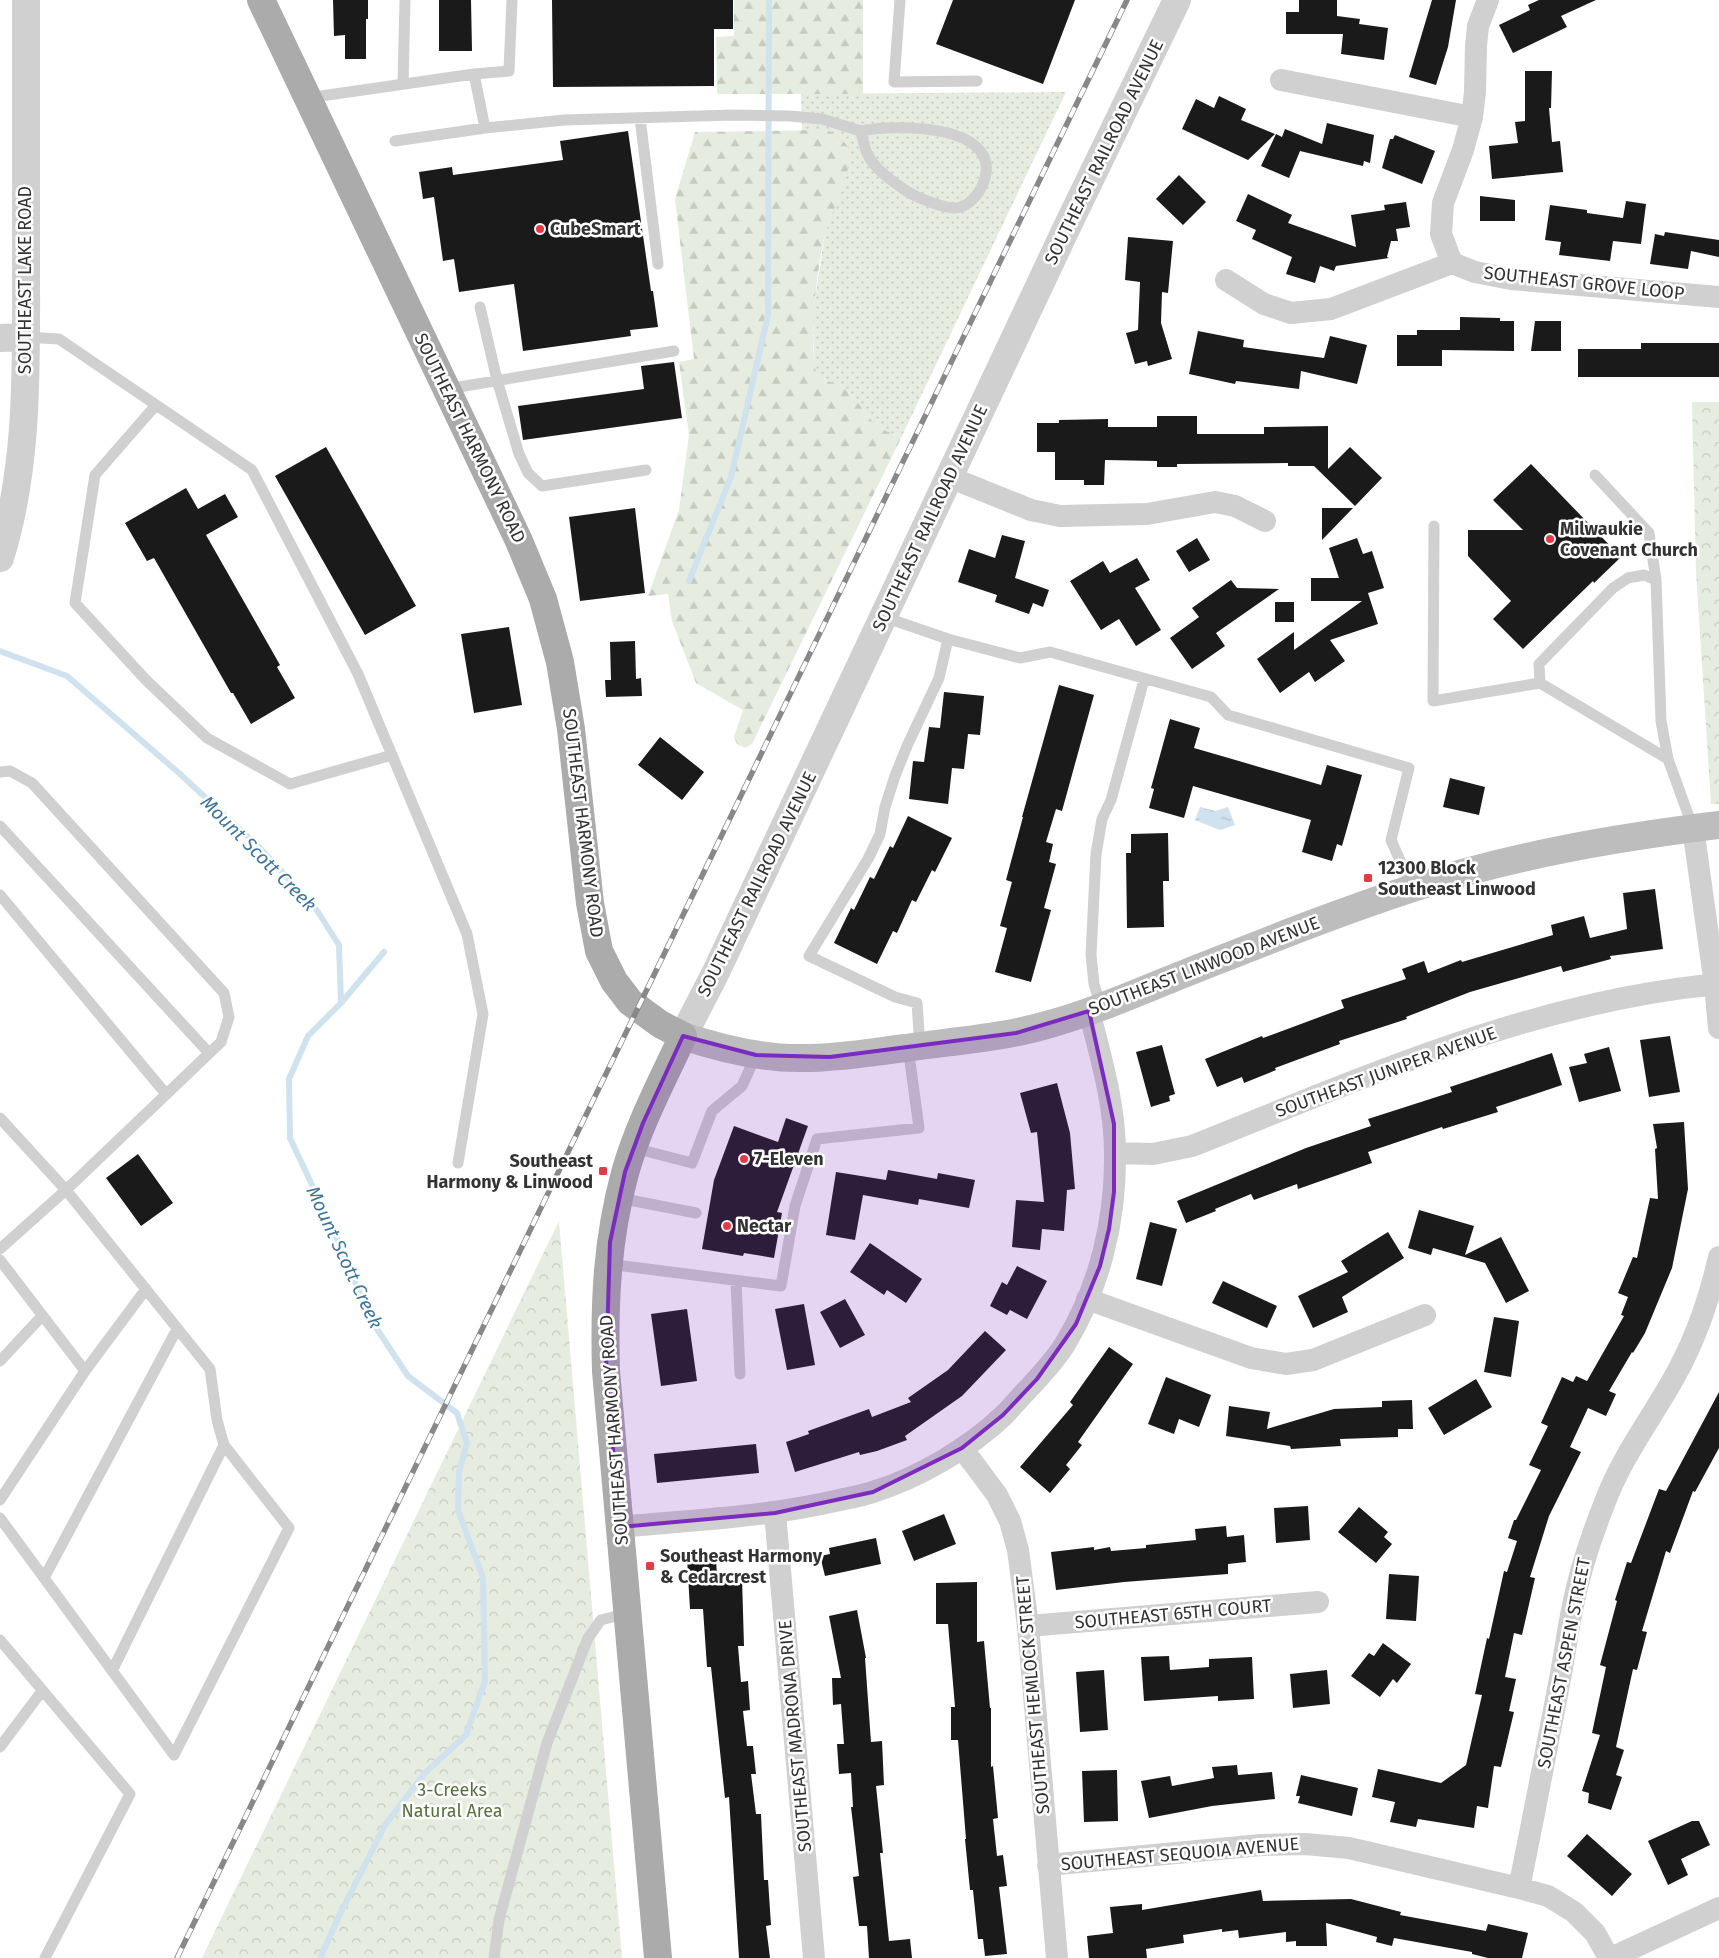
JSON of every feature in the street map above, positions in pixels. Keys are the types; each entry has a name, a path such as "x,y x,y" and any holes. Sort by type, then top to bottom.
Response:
{"main road":[{"name":"SOUTHEAST HARMONY ROAD","path":"261,0 522,548 543,599 553,630 567,695 590,903 599,951 614,981 630,1002 660,1024 683,1036 643,1123 619,1198 610,1242 604,1317 606,1371 658,1958"},
{"name":"SOUTHEAST LINWOOD AVENUE","path":"683,1036 715,1047 756,1055 788,1058 821,1058 1016,1033 1095,1009 1306,926 1412,888 1496,863 1559,849 1706,827"}],"street":[{"name":"SOUTHEAST LAKE ROAD","path":"0,558 6,538 22,437 13,338 26,0"},
{"name":"SOUTHEAST RAILROAD AVENUE","path":"683,1036 719,966 1067,227 1177,0"},
{"path":"1226,280 1264,304 1291,313 1330,310 1452,263 1441,234 1443,203 1463,150 1472,117 1478,26 1488,0"},
{"path":"1281,80 1472,117"},
{"name":"SOUTHEAST GROVE LOOP","path":"1452,263 1475,272 1511,279 1719,297"},
{"path":"949,477 1031,510 1060,516 1147,514 1215,502 1235,506 1265,521"},
{"path":"1706,827 1719,1028"},
{"name":"SOUTHEAST JUNIPER AVENUE","path":"1115,1153 1153,1154 1192,1146 1418,1056 1477,1036 1556,1013 1625,998 1717,984"},
{"path":"620,1527 775,1513 873,1492 919,1472 962,1448 1004,1415 1038,1378 1064,1346 1088,1299 1100,1266 1109,1229 1114,1192 1114,1124 1095,1009"},
{"name":"SOUTHEAST ASPEN STREET","path":"1519,1888 1564,1659 1571,1612 1589,1544 1606,1498 1623,1462 1671,1383 1693,1340 1711,1294 1719,1257"},
{"path":"1088,1299 1251,1358 1286,1364 1313,1360 1425,1315"},
{"name":"SOUTHEAST HEMLOCK STREET","path":"962,1448 997,1495 1010,1521 1018,1550 1028,1626 1057,1958"},
{"name":"SOUTHEAST MADRONA DRIVE","path":"775,1513 814,1958"},
{"name":"SOUTHEAST 65TH COURT","path":"1028,1626 1318,1602"},
{"name":"SOUTHEAST SEQUOIA AVENUE","path":"1048,1865 1218,1848 1305,1844 1349,1848 1548,1896 1574,1912 1595,1933 1610,1958"},
{"path":"1610,1958 1719,1908"}],"lane":[{"path":"403,84 405,0"},
{"path":"307,98 474,74 509,71 512,0"},
{"path":"900,0 894,82 977,81"},
{"path":"474,74 485,128"},
{"path":"395,140 564,120 733,115 790,116 822,119 862,131 883,127 917,127 946,133 972,143 984,156 987,171 982,190 965,205 954,208 934,203 909,193 884,175 867,154 862,131"},
{"path":"640,118 658,264"},
{"path":"480,307 497,380 519,454 528,473 542,486 646,470"},
{"path":"13,338 59,339 252,470 358,674 467,934 483,1014 458,1163"},
{"path":"447,389 674,351"},
{"path":"156,405 95,475 75,603 146,680 207,738 290,784 392,755"},
{"path":"1595,475 1649,533 1656,580 1661,721 1668,759 1706,827"},
{"path":"1434,526 1433,701 1540,683 1668,759"},
{"path":"1540,683 1539,664 1613,588 1628,578 1644,575 1656,580"},
{"path":"884,617 948,639 1020,658 1050,652 1144,680 1211,697 1228,715 1409,768 1391,840 1412,888"},
{"path":"608,1264 781,1286 795,1206 817,1139 919,1128 914,1046 917,1004 895,997 809,956 868,859 880,834 885,807 907,746 938,678 948,639"},
{"path":"1095,1009 1091,955 1096,854 1102,819 1111,800 1144,680"},
{"path":"0,772 10,771 32,783 224,993 229,1017 221,1042 66,1190 0,1249"},
{"path":"0,826 209,1053"},
{"path":"0,895 166,1094"},
{"path":"634,1148 692,1163 712,1111 742,1086 756,1055"},
{"path":"0,1118 66,1190 210,1370 217,1420 224,1444 289,1528 174,1754 0,1518"},
{"path":"619,1198 696,1213"},
{"path":"0,1260 85,1371"},
{"path":"736,1281 740,1374"},
{"path":"0,1500 85,1371 146,1289"},
{"path":"0,1360 42,1316"},
{"path":"44,1578 177,1329"},
{"path":"112,1671 224,1444"},
{"path":"494,1958 499,1920 547,1742 588,1638 601,1620 628,1613"},
{"path":"0,1640 130,1794 45,1958"},
{"path":"0,1747 42,1691"}],"highlighted area":[{"path":"1089,1011 1114,1124 1114,1192 1109,1229 1100,1266 1076,1324 1037,1379 1003,1415 962,1448 873,1492 775,1513 620,1527 606,1371 610,1242 625,1172 643,1123 683,1036 756,1055 830,1057 1016,1033"}],"green space":[{"path":"734,0 863,0 863,94 717,94 716,37 734,36"},
{"path":"1066,92 901,438 876,426 846,388 818,377 814,369 813,313 825,233 844,177 828,131 802,131 801,94"},
{"path":"828,130 846,144 850,158 823,244 814,305 813,348 815,365 818,377 846,388 876,426 901,438 752,744 745,748 737,744 734,737 743,710 696,683 672,621 668,594 648,596 679,510 689,435 679,362 694,359 675,199 695,132"},
{"path":"1692,402 1719,402 1719,804 1711,804 1696,572"},
{"name":"3-Creeks Natural Area","path":"559,1221 622,1958 202,1958"}],"water":[{"path":"1200,807 1215,811 1228,807 1235,825 1220,830 1195,820"}],"building":[{"path":"333,0 368,0 366,59 345,59 345,35 334,36"},
{"path":"439,0 471,0 472,51 439,51"},
{"path":"552,0 733,0 733,29 714,29 714,86 553,87"},
{"path":"953,0 1075,0 1043,84 936,44"},
{"path":"1299,0 1337,0 1337,16 1360,19 1359,24 1388,28 1384,60 1341,54 1343,34 1286,34 1286,12 1299,12"},
{"path":"1432,0 1456,0 1448,47 1436,85 1409,77"},
{"path":"1539,0 1596,0 1561,16 1567,27 1513,53 1499,25 1530,10 1528,5"},
{"path":"1525,71 1552,71 1551,108 1549,108 1552,142 1560,141 1563,172 1492,179 1489,146 1518,143 1515,122 1525,121"},
{"path":"1219,96 1246,109 1241,120 1275,134 1248,160 1182,129 1196,99 1214,108"},
{"path":"1327,123 1374,135 1370,163 1364,161 1363,166 1300,151 1289,178 1261,166 1276,134 1282,137 1285,129 1322,144"},
{"name":"CubeSmart","path":"628,131 658,327 630,330 631,336 523,351 514,284 459,292 454,259 443,261 434,197 423,199 419,172 452,167 453,175 563,160 560,141"},
{"path":"1395,135 1435,151 1422,184 1382,168 1390,139 1393,139"},
{"path":"1179,175 1206,202 1183,225 1156,199"},
{"path":"1248,194 1292,215 1288,223 1356,247 1351,215 1385,210 1384,205 1406,202 1410,227 1396,229 1398,241 1391,241 1387,257 1389,258 1336,266 1334,271 1320,266 1315,283 1286,274 1292,257 1252,239 1256,230 1236,221"},
{"path":"1480,196 1515,200 1515,221 1480,221"},
{"path":"1626,201 1646,204 1641,244 1613,241 1610,261 1559,255 1561,242 1545,240 1550,205 1587,210 1587,213 1623,218"},
{"path":"1665,232 1719,240 1719,257 1691,251 1688,269 1650,264 1655,234 1664,236"},
{"path":"1128,237 1173,241 1168,293 1162,292 1161,323 1172,359 1148,366 1147,361 1135,364 1126,333 1138,330 1140,282 1125,280"},
{"path":"1460,317 1500,318 1500,321 1514,321 1514,351 1442,350 1442,366 1397,366 1397,335 1417,335 1417,330 1460,330"},
{"path":"1535,321 1561,321 1561,351 1531,351"},
{"path":"1198,331 1244,340 1243,347 1324,358 1330,336 1367,345 1357,384 1301,371 1299,389 1236,381 1235,384 1189,374"},
{"path":"1641,343 1719,343 1719,377 1578,377 1578,349 1641,349"},
{"path":"674,362 682,418 523,440 518,406 644,389 641,366"},
{"path":"1157,416 1197,416 1197,434 1264,434 1264,427 1328,426 1328,469 1350,447 1382,478 1355,506 1314,466 1288,466 1288,463 1177,464 1177,467 1157,467 1157,461 1105,460 1104,485 1084,485 1084,480 1055,480 1055,452 1037,452 1037,423 1059,423 1059,420 1108,419 1108,427 1157,427"},
{"path":"326,447 416,606 365,635 275,476"},
{"name":"Milwaukie Covenant Church","path":"1531,464 1621,557 1594,583 1593,581 1523,649 1493,619 1511,601 1468,556 1468,530 1523,530 1493,500"},
{"path":"186,488 198,509 225,494 238,517 206,535 280,665 277,667 295,698 251,724 233,693 231,693 154,558 147,561 125,523"},
{"path":"635,508 645,593 580,601 569,517"},
{"path":"1322,508 1353,508 1322,540"},
{"path":"1002,535 1025,541 1015,578 1049,590 1043,607 1033,603 1029,614 995,602 997,595 958,582 969,549 995,558"},
{"path":"1197,538 1210,560 1189,572 1176,551"},
{"path":"1357,538 1363,554 1372,551 1384,588 1368,593 1378,624 1330,640 1345,661 1315,682 1309,672 1280,693 1257,659 1294,632 1294,650 1362,601 1311,601 1311,578 1339,578 1329,548"},
{"path":"1137,558 1150,580 1135,588 1161,630 1136,646 1119,619 1101,630 1070,581 1103,561 1110,573"},
{"path":"1231,580 1237,588 1279,589 1216,633 1225,646 1192,669 1170,638 1199,617 1192,608"},
{"path":"1275,602 1294,602 1294,622 1275,622"},
{"path":"509,627 522,705 474,713 461,634"},
{"path":"635,641 636,679 641,678 642,696 606,697 605,680 611,680 610,642"},
{"path":"1059,685 1094,695 1062,811 1056,809 1046,842 1053,844 1049,862 1056,864 1044,908 1051,910 1031,982 995,972 1007,928 1000,926 1012,882 1006,880"},
{"path":"944,692 984,696 980,735 968,734 964,769 952,768 948,804 909,799 913,761 924,762 929,727 940,728"},
{"path":"1170,719 1200,728 1194,748 1321,785 1327,765 1362,775 1342,846 1337,844 1332,861 1302,852 1311,820 1193,786 1184,818 1149,808 1154,789 1151,788"},
{"path":"660,737 704,772 682,800 638,765"},
{"path":"1450,778 1485,787 1479,815 1443,807"},
{"path":"908,816 952,838 935,872 932,870 916,902 912,900 897,933 893,931 877,964 834,943 851,908 854,910 870,877 874,879 890,846 893,848"},
{"path":"1168,833 1169,881 1163,881 1164,927 1127,928 1126,853 1131,853 1131,834"},
{"path":"1655,889 1663,949 1610,956 1611,959 1563,972 1561,966 1470,992 1406,1017 1407,1019 1339,1041 1340,1044 1275,1068 1276,1070 1244,1083 1242,1077 1217,1087 1205,1059 1262,1036 1263,1038 1344,1008 1341,1000 1406,979 1402,969 1424,961 1428,973 1461,960 1462,962 1553,935 1551,925 1584,916 1590,938 1627,929 1623,893"},
{"path":"1670,1036 1680,1092 1649,1097 1640,1040"},
{"path":"1162,1045 1175,1094 1169,1096 1170,1101 1151,1107 1136,1052"},
{"path":"1609,1047 1621,1091 1579,1102 1569,1067 1587,1063 1584,1054"},
{"path":"1552,1053 1562,1085 1496,1107 1498,1112 1443,1129 1442,1127 1368,1152 1372,1163 1298,1189 1297,1184 1254,1200 1251,1194 1186,1223 1177,1201 1306,1148 1371,1126 1368,1119 1452,1092 1450,1087"},
{"path":"1057,1083 1070,1133 1075,1189 1067,1190 1064,1231 1042,1229 1040,1250 1012,1247 1016,1200 1044,1202 1037,1132 1031,1133 1020,1093"},
{"path":"786,1118 808,1126 777,1212 782,1213 774,1258 744,1253 743,1256 702,1249 714,1180 734,1126 778,1142"},
{"path":"1684,1122 1688,1189 1672,1268 1645,1333 1609,1391 1616,1394 1606,1416 1588,1408 1570,1447 1581,1452 1549,1516 1530,1577 1535,1578 1522,1635 1514,1633 1505,1677 1516,1679 1509,1711 1514,1712 1501,1767 1494,1766 1488,1808 1477,1806 1474,1828 1418,1819 1416,1827 1390,1822 1395,1802 1372,1797 1378,1769 1441,1783 1466,1765 1482,1695 1475,1694 1487,1638 1489,1639 1504,1571 1507,1572 1517,1541 1508,1538 1514,1520 1516,1520 1541,1470 1529,1465 1548,1426 1541,1423 1562,1377 1573,1382 1576,1376 1587,1381 1624,1316 1621,1315 1628,1297 1618,1293 1633,1257 1637,1258 1650,1198 1658,1199 1655,1149 1657,1148 1653,1124"},
{"path":"138,1154 173,1203 141,1226 106,1178"},
{"path":"888,1170 937,1179 938,1173 975,1180 969,1208 919,1199 918,1205 863,1195 855,1240 826,1235 836,1172 886,1180"},
{"path":"1419,1210 1474,1226 1465,1255 1501,1237 1529,1291 1506,1303 1485,1263 1433,1248 1431,1255 1408,1248"},
{"path":"1150,1222 1177,1229 1162,1286 1136,1279"},
{"path":"1388,1232 1404,1258 1342,1297 1348,1312 1313,1328 1298,1296 1348,1272 1341,1261"},
{"path":"870,1243 922,1279 906,1303 887,1290 884,1295 850,1272"},
{"path":"1017,1266 1047,1281 1027,1319 1010,1310 1007,1315 990,1306 1002,1282 1007,1285"},
{"path":"1223,1281 1277,1306 1267,1328 1212,1303"},
{"path":"845,1299 865,1335 840,1348 820,1312"},
{"path":"804,1304 815,1365 787,1370 775,1309"},
{"path":"687,1309 697,1381 661,1386 651,1314"},
{"path":"1494,1317 1519,1321 1511,1377 1484,1372"},
{"path":"985,1331 1006,1350 962,1396 905,1436 907,1440 877,1451 860,1455 859,1452 795,1472 786,1442 809,1434 808,1431 869,1409 872,1417 911,1402 908,1398 948,1370"},
{"path":"1109,1347 1133,1364 1078,1442 1082,1445 1066,1465 1070,1469 1050,1493 1020,1467 1073,1405 1070,1402"},
{"path":"1166,1377 1211,1395 1199,1427 1179,1419 1174,1434 1148,1424"},
{"path":"1476,1379 1492,1407 1444,1435 1428,1408"},
{"path":"1719,1392 1719,1448 1695,1492 1693,1491 1670,1553 1666,1551 1642,1631 1647,1632 1637,1670 1633,1669 1616,1747 1624,1750 1616,1775 1622,1777 1611,1810 1588,1803 1589,1793 1582,1791 1600,1735 1592,1733 1606,1667 1600,1665 1617,1601 1615,1600 1627,1562 1631,1563 1659,1489 1666,1491"},
{"path":"1412,1400 1413,1429 1398,1429 1398,1437 1340,1439 1341,1446 1291,1449 1290,1446 1226,1436 1229,1406 1270,1412 1267,1429 1334,1409 1382,1407 1382,1401"},
{"path":"756,1444 759,1473 657,1483 654,1454"},
{"path":"1308,1506 1310,1540 1276,1543 1274,1508"},
{"path":"1359,1507 1388,1532 1384,1537 1392,1544 1376,1563 1338,1532"},
{"path":"944,1514 956,1544 914,1561 902,1531"},
{"path":"1226,1526 1227,1537 1244,1535 1246,1562 1228,1564 1228,1574 1124,1582 1056,1590 1051,1552 1094,1547 1094,1550 1110,1547 1111,1551 1146,1548 1146,1545 1196,1540 1195,1529"},
{"path":"876,1538 881,1564 825,1576 820,1556 830,1554 829,1548"},
{"path":"716,1557 717,1579 742,1578 744,1646 738,1646 741,1682 748,1681 750,1710 743,1711 747,1746 753,1746 756,1774 751,1774 756,1814 761,1814 764,1880 768,1880 771,1925 766,1926 770,1958 739,1958 729,1797 725,1798 711,1667 707,1667 703,1609 690,1609 687,1558"},
{"path":"1389,1574 1419,1576 1416,1621 1386,1619"},
{"path":"977,1582 977,1642 984,1641 991,1708 991,1767 993,1766 998,1818 993,1819 997,1856 1003,1855 1007,1886 999,1887 1007,1954 985,1956 983,1939 978,1939 973,1890 970,1890 958,1740 951,1740 951,1707 955,1707 948,1624 936,1624 936,1583"},
{"path":"857,1610 866,1658 871,1742 882,1741 884,1785 876,1786 883,1853 880,1853 889,1941 910,1939 912,1958 869,1958 867,1926 859,1926 853,1877 859,1876 851,1807 853,1807 851,1773 839,1774 837,1744 844,1744 841,1704 833,1705 832,1678 841,1678 829,1616"},
{"path":"1383,1643 1411,1664 1397,1683 1393,1679 1380,1697 1351,1676 1369,1653 1374,1656"},
{"path":"1169,1656 1170,1670 1209,1667 1209,1659 1252,1657 1254,1699 1218,1701 1218,1696 1144,1701 1141,1657"},
{"path":"1104,1670 1108,1730 1080,1732 1076,1672"},
{"path":"1327,1670 1330,1704 1293,1708 1290,1674"},
{"path":"1237,1765 1238,1775 1272,1772 1275,1799 1212,1806 1149,1818 1141,1781 1170,1776 1172,1786 1214,1778 1212,1767"},
{"path":"1117,1770 1118,1821 1084,1822 1082,1771"},
{"path":"1301,1775 1358,1788 1352,1816 1298,1803 1300,1796 1296,1796"},
{"path":"1692,1821 1699,1821 1710,1845 1681,1859 1688,1875 1668,1885 1648,1841"},
{"path":"1587,1834 1632,1874 1612,1896 1567,1856"},
{"path":"1261,1890 1263,1901 1351,1899 1401,1912 1400,1915 1486,1931 1488,1924 1528,1933 1522,1958 1488,1958 1472,1954 1472,1952 1394,1938 1392,1946 1376,1942 1377,1937 1326,1923 1327,1946 1296,1946 1296,1941 1286,1942 1286,1932 1239,1938 1238,1930 1222,1932 1222,1929 1183,1935 1184,1943 1146,1949 1147,1958 1089,1958 1087,1936 1113,1933 1110,1907 1142,1904 1142,1910"}],"waterway":[{"path":"689,581 731,477 768,315 769,0"},
{"name":"Mount Scott Creek","path":"0,651 67,676 180,774 259,847 316,909 339,945 341,1003"},
{"name":"Mount Scott Creek","path":"320,1958 385,1825 424,1774 466,1735 485,1681 483,1578 458,1510 459,1472 467,1443 457,1413 408,1376 371,1320 335,1234 290,1138 289,1079 308,1036 341,1003 384,952"}],"railway":[{"path":"177,1958 1127,0"}],"place":[{"name":"CubeSmart","path":"540,229"},
{"name":"Milwaukie Covenant Church","path":"1550,539"},
{"name":"12300 Block Southeast Linwood","path":"1368,878"},
{"name":"7-Eleven","path":"744,1159"},
{"name":"Southeast Harmony & Linwood","path":"603,1171"},
{"name":"Nectar","path":"727,1226"},
{"name":"Southeast Harmony & Cedarcrest","path":"650,1566"}]}
